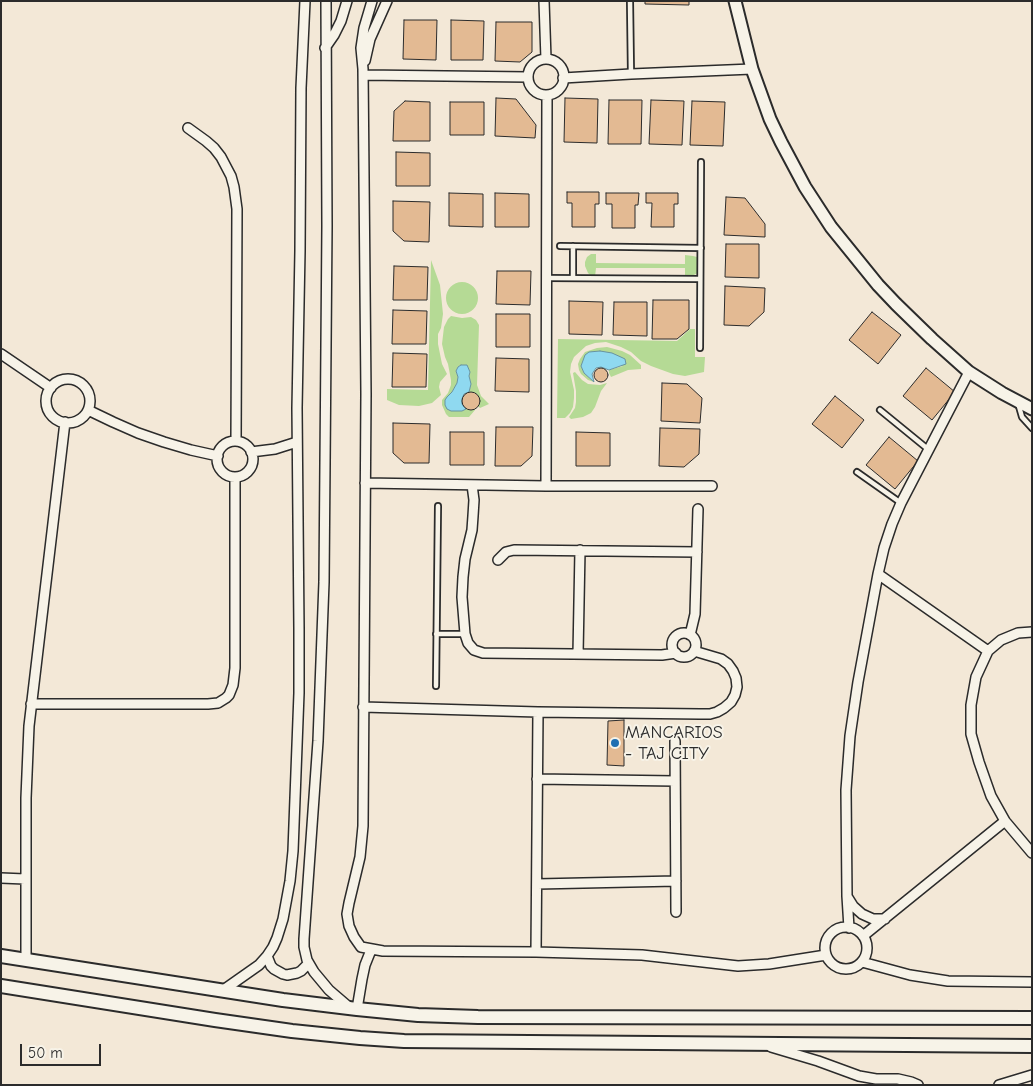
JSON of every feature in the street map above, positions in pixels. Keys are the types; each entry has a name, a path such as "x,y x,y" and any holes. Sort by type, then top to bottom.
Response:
{"main road":[{"path":"1,956 283,1000 425,1015 478,1017 1032,1018"},
{"path":"1,986 292,1031 404,1041 1032,1046"}],"street":[{"path":"222,991 259,965 267,956 277,938 283,920 293,851 300,629 298,442 301,88 304,1"},
{"path":"326,1 327,236 324,582 322,661 304,947 308,964 320,981 354,1009 365,965 372,950"},
{"path":"325,48 341,21 347,1"},
{"path":"372,1 364,28 361,48 363,72 366,483 363,826 360,857 347,914 349,926 354,937 362,947 391,952 536,952 642,955 738,966 768,964 826,955"},
{"path":"363,72 370,39 387,1"},
{"path":"544,1 546,60"},
{"path":"735,1 752,69 761,95 781,142 805,187 831,227 896,304 969,372 1032,409"},
{"path":"546,60 558,65 562,71 563,78 558,90 547,95 540,94 534,90 529,84 528,77 529,70 533,65 539,61 546,60"},
{"path":"563,78 752,69"},
{"path":"363,72 528,77"},
{"path":"546,486 547,95"},
{"path":"188,128 206,141 221,157 231,176 235,192 237,209 236,441"},
{"path":"1,354 51,388"},
{"path":"849,928 846,790 850,736 878,574 884,548 901,503 969,372"},
{"path":"75,380 79,382 89,394 88,410 76,421 65,422 55,418 48,409 47,398 51,388 59,381 75,380"},
{"path":"88,410 138,433 191,450 218,456"},
{"path":"26,960 26,789 31,704 65,422"},
{"path":"236,441 245,444 251,452 251,466 244,474 234,477 225,474 219,466 219,451 226,444 236,441"},
{"path":"251,452 275,449 298,442"},
{"path":"31,704 208,704 218,703 229,695 233,685 235,668 234,477"},
{"path":"366,483 712,486"},
{"path":"472,485 474,500 472,530 465,559 463,609 465,634 468,643 478,652 483,654 676,654 686,656 692,653 695,647 695,640 687,633 680,634 675,638 672,644 676,654"},
{"path":"690,635 695,614 698,509"},
{"path":"498,560 506,552 514,550 697,552"},
{"path":"578,654 580,550"},
{"path":"878,574 988,651"},
{"path":"1032,632 1018,633 1001,640 988,651 976,677 970,705 971,734 991,796 1005,821 1032,853"},
{"path":"363,707 538,712 700,714 717,712 731,702 735,695 737,687 733,670 722,659 694,651"},
{"path":"536,952 538,712"},
{"path":"675,741 676,912"},
{"path":"537,779 675,781"},
{"path":"863,936 1005,821"},
{"path":"1,878 25,879"},
{"path":"536,884 676,881"},
{"path":"847,896 853,906 862,914 873,919 885,919"},
{"path":"840,928 849,928 863,936 866,944 866,954 862,962 847,970 838,968 830,963 825,947 827,938 833,932 840,928"},
{"path":"267,956 274,970 288,975 301,971 308,964"},
{"path":"862,962 910,975 948,981 1032,982"},
{"path":"764,1044 859,1076 876,1079 898,1079 918,1085"},
{"path":"999,1085 1032,1075"}],"lane":[{"path":"630,1 631,74"},
{"path":"700,348 701,162"},
{"path":"560,246 701,248"},
{"path":"573,246 573,278"},
{"path":"547,278 700,279"},
{"path":"1018,402 1022,417 1032,428"},
{"path":"880,410 929,450"},
{"path":"857,472 901,503"},
{"path":"436,686 438,506"},
{"path":"436,634 465,634"}],"green space":[{"path":"591,254 596,254 596,263 685,264 685,255 697,257 700,262 698,273 689,277 685,277 685,268 596,268 595,277 588,273 585,266 587,257"},
{"path":"431,260 440,285 443,314 438,334 438,344 442,364 447,374 440,382 441,395 432,403 419,406 399,405 387,400 387,389 428,390"},
{"path":"462,282 468,283 473,287 477,292 477,304 473,309 468,313 462,314 456,313 451,309 447,304 446,298 447,292 451,287 456,283"},
{"path":"451,316 471,317 479,325 477,385 481,396 489,404 480,408 478,406 479,397 475,393 469,392 471,384 470,372 466,365 458,367 456,371 457,383 447,397 462,411 475,408 469,417 449,417 442,405 442,400 448,393 451,385 448,364 442,344 444,327"},
{"path":"690,329 695,329 695,357 705,357 704,372 685,376 651,366 641,361 631,352 606,342 586,346 574,357 571,364 570,372 574,390 573,407 565,418 557,418 558,339 677,341"},
{"path":"607,347 630,355 641,365 641,369 628,370 611,377 609,370 623,366 581,366 584,373 594,382 588,380 579,370 578,364 580,359 585,352"},
{"path":"575,372 588,384 600,385 607,383 601,391 591,413 583,417 571,419 569,417 575,408 576,402 573,373"}],"water":[{"path":"589,352 612,353 625,359 626,364 609,370 601,367 596,368 592,374 594,382 584,373 581,366 585,355"},
{"path":"461,365 467,365 470,372 471,384 469,392 464,394 462,399 462,404 466,409 451,411 447,409 445,400 457,383 456,371"}],"building":[{"path":"645,1 689,1 689,5 645,4"},
{"path":"404,20 437,20 436,60 403,59"},
{"path":"451,20 484,21 483,60 451,60"},
{"path":"496,22 532,22 532,52 520,62 495,61"},
{"path":"496,98 516,99 536,125 535,138 495,136"},
{"path":"565,98 598,99 597,143 564,142"},
{"path":"609,100 642,100 641,144 608,144"},
{"path":"651,100 684,101 682,145 649,144"},
{"path":"405,101 430,102 430,141 393,141 394,111"},
{"path":"692,101 725,102 723,146 690,145"},
{"path":"450,102 484,102 484,135 450,135"},
{"path":"396,152 430,153 430,186 396,186"},
{"path":"567,192 599,192 599,204 595,204 595,227 572,227 572,203 567,203"},
{"path":"449,193 483,194 483,227 449,226"},
{"path":"495,193 529,194 529,227 495,227"},
{"path":"606,193 639,193 638,205 635,205 635,228 612,228 612,204 606,204"},
{"path":"646,193 678,193 678,204 674,204 674,227 651,227 652,203 646,203"},
{"path":"726,197 745,198 765,224 765,237 724,235"},
{"path":"393,201 430,202 429,242 404,241 393,231"},
{"path":"726,244 759,244 759,278 725,277"},
{"path":"394,266 428,267 427,300 393,300"},
{"path":"497,271 531,271 530,305 496,304"},
{"path":"725,286 765,288 764,312 749,326 724,325"},
{"path":"653,300 689,300 689,329 677,339 652,339"},
{"path":"569,301 603,302 602,335 569,334"},
{"path":"614,302 647,302 647,336 613,335"},
{"path":"393,310 427,311 426,344 392,344"},
{"path":"872,312 901,335 878,364 849,340"},
{"path":"496,314 530,314 530,347 496,347"},
{"path":"393,353 427,354 426,387 392,387"},
{"path":"496,358 529,359 529,392 495,391"},
{"path":"598,368 604,368 608,375 604,382 598,382 594,378 594,372"},
{"path":"926,368 955,392 932,420 903,396"},
{"path":"662,383 687,384 702,398 700,423 661,421"},
{"path":"471,392 477,395 480,401 477,407 471,410 465,407 462,401 465,395"},
{"path":"835,396 864,420 842,448 812,424"},
{"path":"393,423 430,424 429,463 404,463 393,453"},
{"path":"496,427 533,427 532,456 521,466 495,466"},
{"path":"660,428 700,429 699,454 684,467 659,466"},
{"path":"450,432 484,432 484,465 450,465"},
{"path":"576,432 610,433 610,466 576,466"},
{"path":"889,437 918,461 895,489 866,465"},
{"name":"MANCARIOS - TAJ CITY","path":"624,720 624,766 607,765 608,721"}],"place":[{"name":"MANCARIOS - TAJ CITY","path":"615,743"}]}
